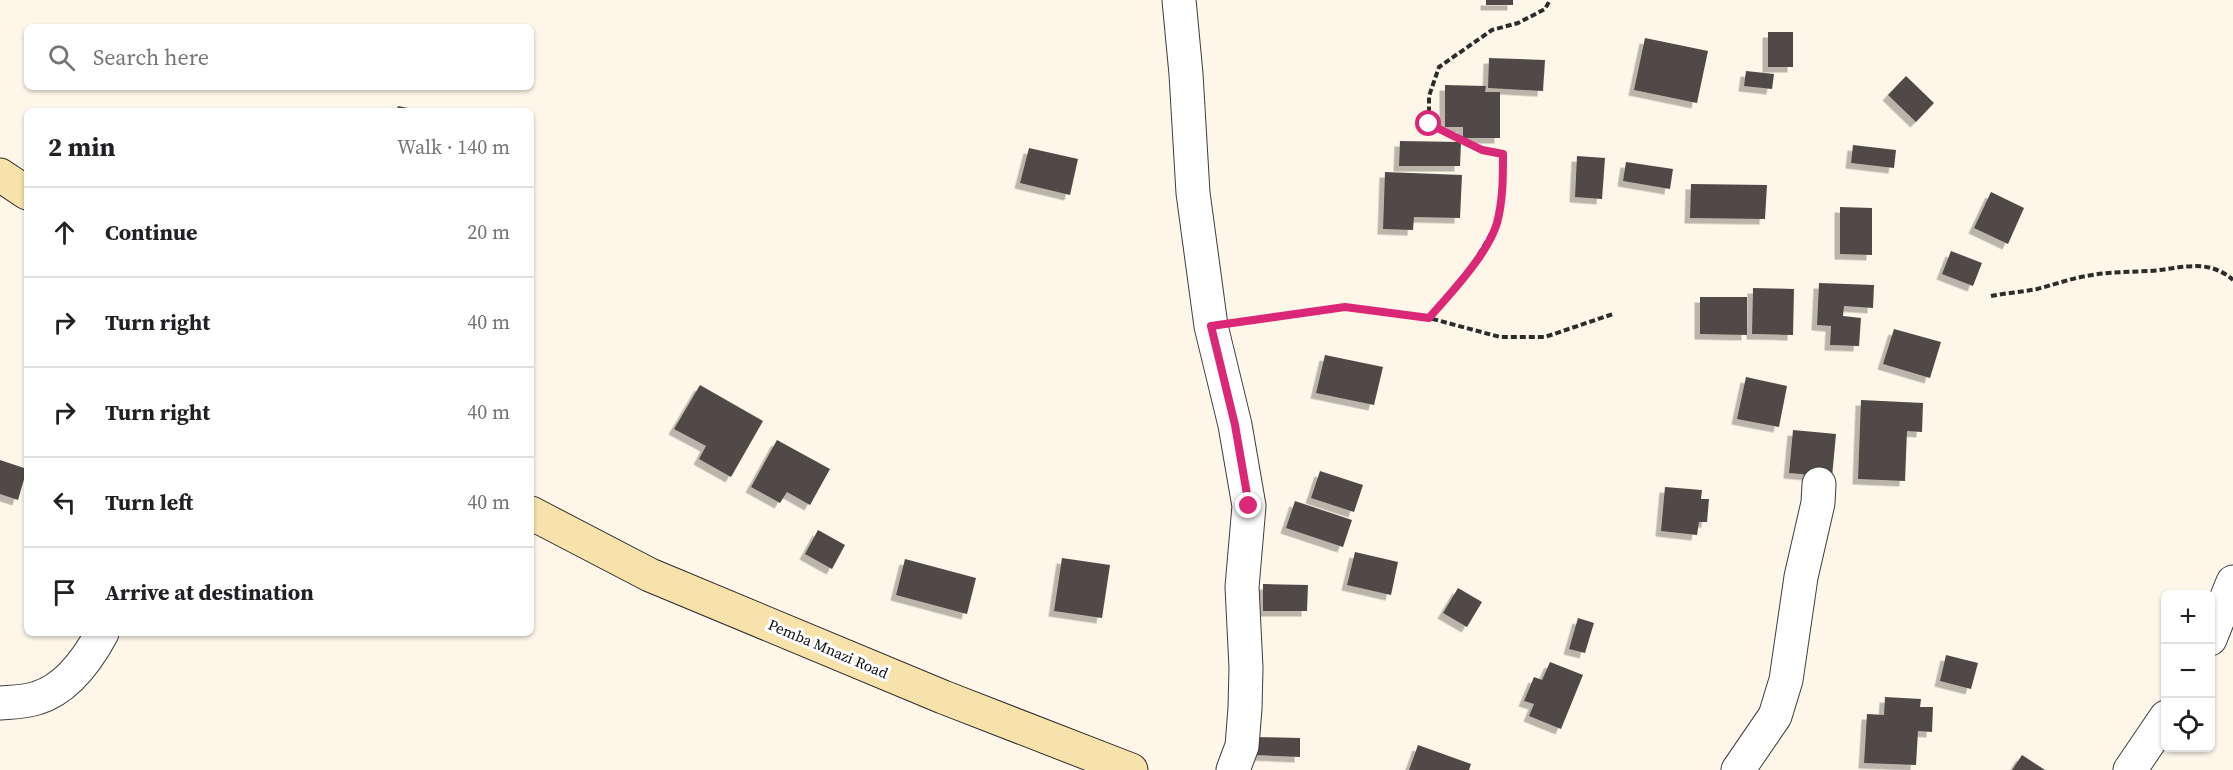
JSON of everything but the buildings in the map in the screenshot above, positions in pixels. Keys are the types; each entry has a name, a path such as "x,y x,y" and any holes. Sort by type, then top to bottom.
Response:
{"main road":[{"path":"0,175 24,191"},
{"name":"Pemba Mnazi Road","path":"534,515 650,575 943,697 1131,770"}],"street":[{"path":"1179,0 1193,194 1211,326 1235,425 1249,506 1242,587 1246,668 1245,708 1242,746 1233,770"},
{"path":"1738,770 1775,716 1786,680 1801,577 1815,520 1819,484"},
{"path":"2215,629 2233,582"},
{"path":"0,703 27,700 46,694 81,667 100,636"},
{"path":"2130,770 2161,724"}],"path":[{"path":"1429,318 1467,274 1484,248 1496,226 1504,187 1503,154 1482,150 1429,124 1429,96 1439,67 1492,30 1518,23 1545,9 1550,0"},
{"path":"1991,296 2119,271 2151,271 2182,266 2210,267 2223,271 2233,280"},
{"path":"1211,326 1345,307 1429,318 1500,337 1545,337 1613,314"}],"route":[{"path":"1249,506 1235,425 1211,326 1345,307 1429,318 1467,274 1484,248 1496,226 1504,187 1503,154 1482,150 1429,124"}]}
